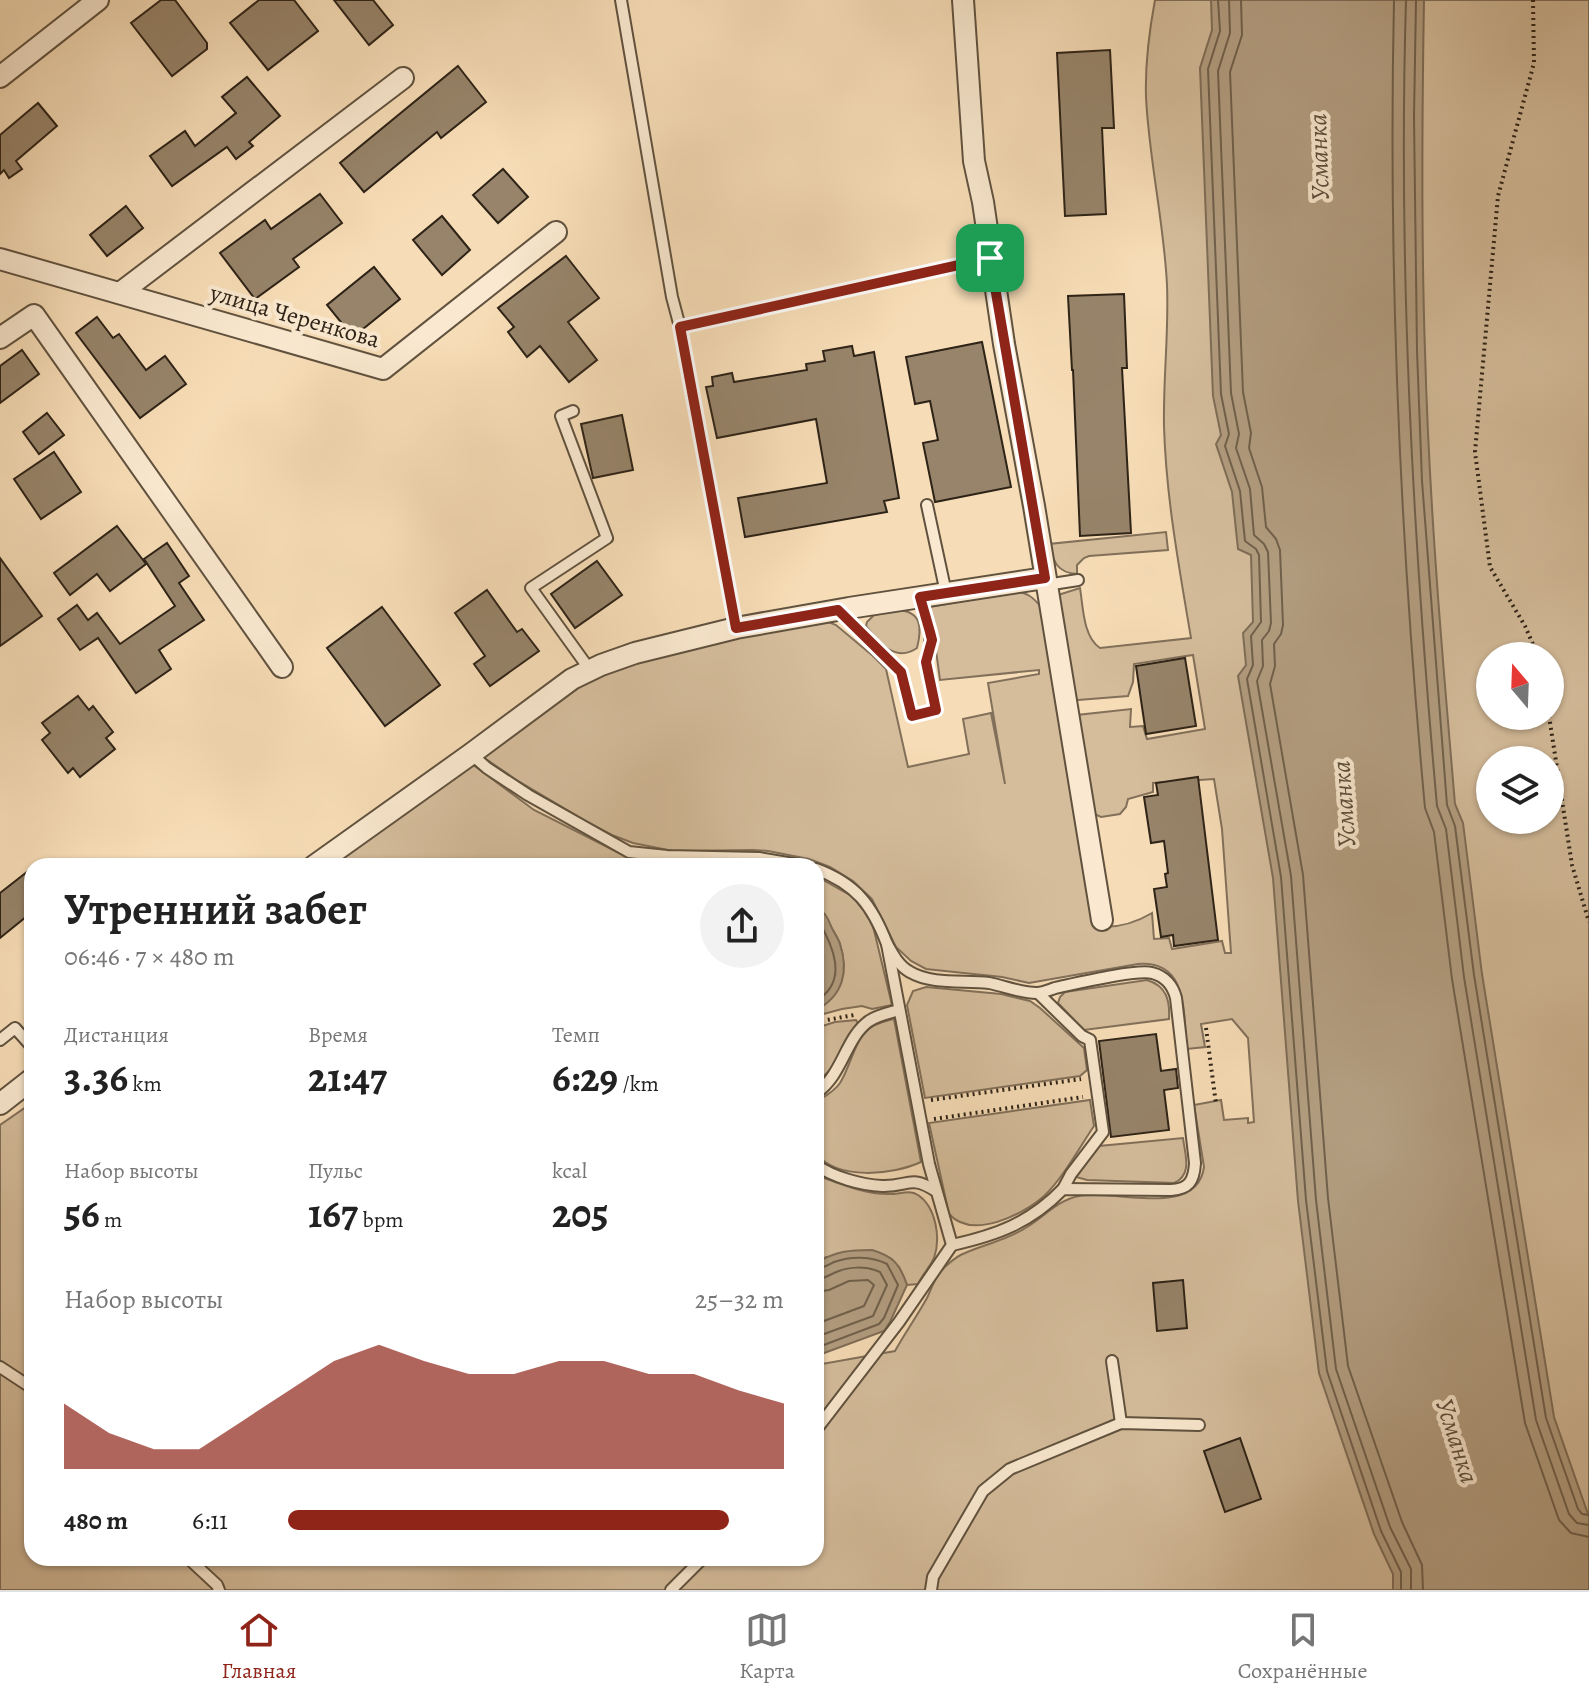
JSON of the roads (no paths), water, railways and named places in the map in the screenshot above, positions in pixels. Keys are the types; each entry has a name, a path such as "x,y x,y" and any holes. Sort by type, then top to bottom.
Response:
{"street":[{"path":"0,77 98,0"},
{"path":"963,0 974,161 1102,920"},
{"path":"120,293 403,78"},
{"name":"улица Черенкова","path":"0,259 383,369 556,232"},
{"path":"0,338 34,315 282,667"},
{"path":"325,858 572,679 590,670 635,653 736,628 946,593 1045,581"},
{"path":"0,1104 24,1085"}],"lane":[{"path":"621,0 672,297 736,628"},
{"path":"680,327 990,258"},
{"path":"573,411 561,416 607,538 531,588 590,670"},
{"path":"927,505 946,593"},
{"path":"1045,581 1078,580"},
{"path":"838,610 901,672 912,716 936,710 926,662 932,640 920,597"},
{"path":"471,754 528,795 629,852 759,858"},
{"path":"824,873 860,895 876,917 898,963 915,975 1038,993 1143,972 1157,974 1174,989 1195,1163 1193,1180 1184,1188 1171,1190 1063,1189"},
{"path":"887,944 936,1191 952,1245"},
{"path":"824,1420 899,1322 952,1245 1004,1230 1046,1206 1063,1189 1103,1132 1090,1040 1038,993"},
{"path":"824,1086 832,1078 861,1029 869,1021 899,1010"},
{"path":"0,1040 15,1028 24,1038"},
{"path":"824,1169 850,1180 883,1186 922,1182 936,1191"},
{"path":"1112,1361 1121,1423"},
{"path":"0,1367 24,1383"},
{"path":"931,1590 933,1577 983,1491 1010,1469 1121,1423 1199,1425"},
{"path":"197,1566 219,1590"},
{"path":"671,1590 695,1566"}],"water":[{"name":"Усманка","path":"1211,0 1424,0 1422,219 1427,408 1455,804 1463,823 1482,974 1554,1417 1589,1517 1589,1590 1393,1590 1393,1574 1374,1534 1319,1373 1298,1201 1273,878 1238,676 1246,665 1243,633 1253,622 1251,555 1238,549 1232,492 1216,444 1221,435 1213,396 1200,68 1212,30"},
{"path":"824,914 838,939 844,964 842,982 825,1004"},
{"path":"856,1250 872,1250 885,1255 895,1262 907,1285 884,1331 824,1353 824,1259"}]}
